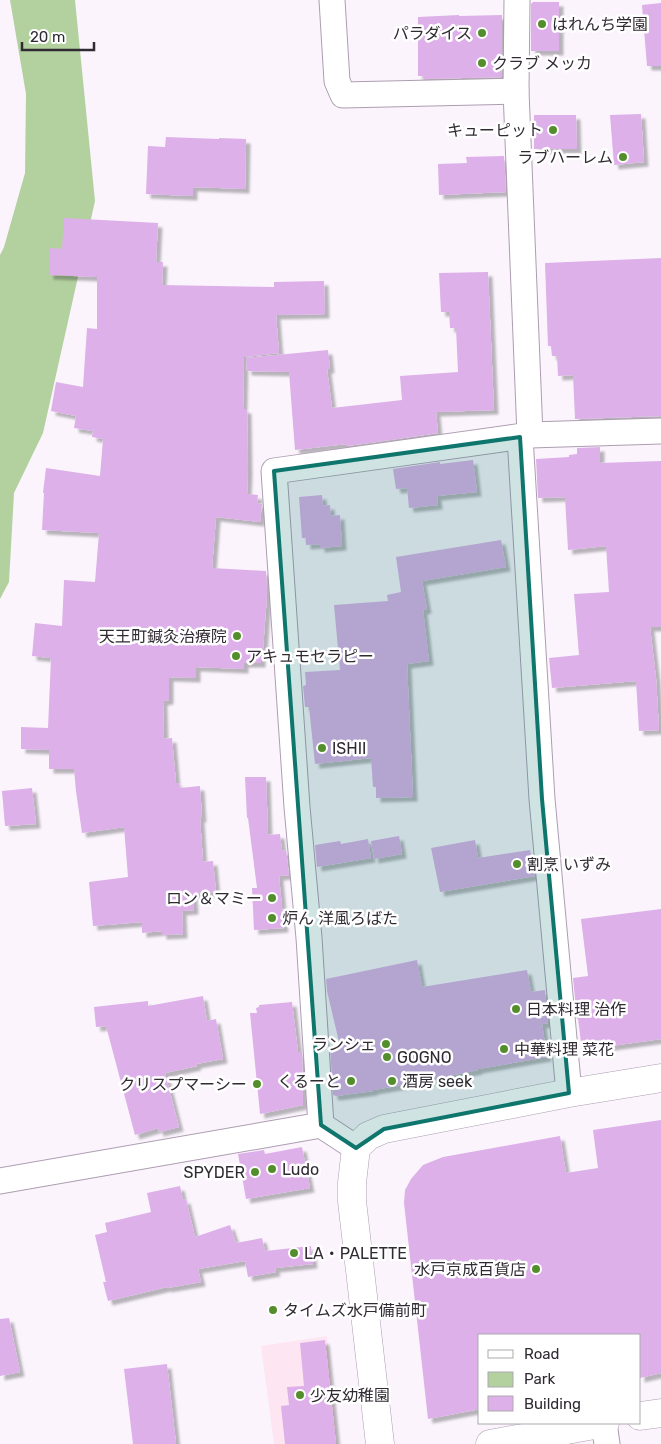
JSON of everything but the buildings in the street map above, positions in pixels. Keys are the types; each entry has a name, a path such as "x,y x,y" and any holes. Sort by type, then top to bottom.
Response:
{"street":[{"path":"332,0 337,81 343,95 516,91"},
{"path":"517,0 516,91 525,436 542,799 569,1093"},
{"path":"321,1125 274,471 525,436 661,431"},
{"path":"380,1444 352,1201 356,1148 368,1136 384,1129 569,1093 661,1078"},
{"path":"0,1182 321,1125 356,1148"},
{"path":"641,1416 661,1413"},
{"path":"490,1444 600,1424"},
{"path":"605,1424 607,1444"}],"highlighted area":[{"path":"520,437 542,799 569,1093 384,1129 356,1148 321,1125 274,471"}],"shaded area":[{"name":"少友幼稚園","path":"327,1336 337,1444 274,1444 261,1346"}],"green space":[{"path":"10,0 75,0 95,201 43,433 14,493 9,582 0,599 0,255 25,173 26,94"}],"place":[{"name":"はれんち学園","path":"542,24"},
{"name":"パラダイス","path":"482,33"},
{"name":"クラブ メッカ","path":"482,63"},
{"name":"キューピット","path":"553,130"},
{"name":"ラブハーレム","path":"623,157"},
{"name":"天王町鍼灸治療院","path":"237,636"},
{"name":"アキュモセラピー","path":"236,656"},
{"name":"ISHII","path":"322,748"},
{"name":"割烹 いずみ","path":"517,864"},
{"name":"ロン＆マミー","path":"272,898"},
{"name":"炉ん 洋風ろばた","path":"272,918"},
{"name":"日本料理 治作","path":"516,1009"},
{"name":"ランシェ","path":"386,1044"},
{"name":"中華料理 菜花","path":"504,1049"},
{"name":"GOGNO","path":"387,1057"},
{"name":"くるーと","path":"351,1081"},
{"name":"酒房 seek","path":"392,1081"},
{"name":"クリスプマーシー","path":"257,1084"},
{"name":"Ludo","path":"272,1169"},
{"name":"SPYDER","path":"255,1172"},
{"name":"LA・PALETTE","path":"294,1253"},
{"name":"水戸京成百貨店","path":"536,1269"},
{"name":"タイムズ水戸備前町","path":"273,1310"},
{"name":"少友幼稚園","path":"300,1395"}]}
